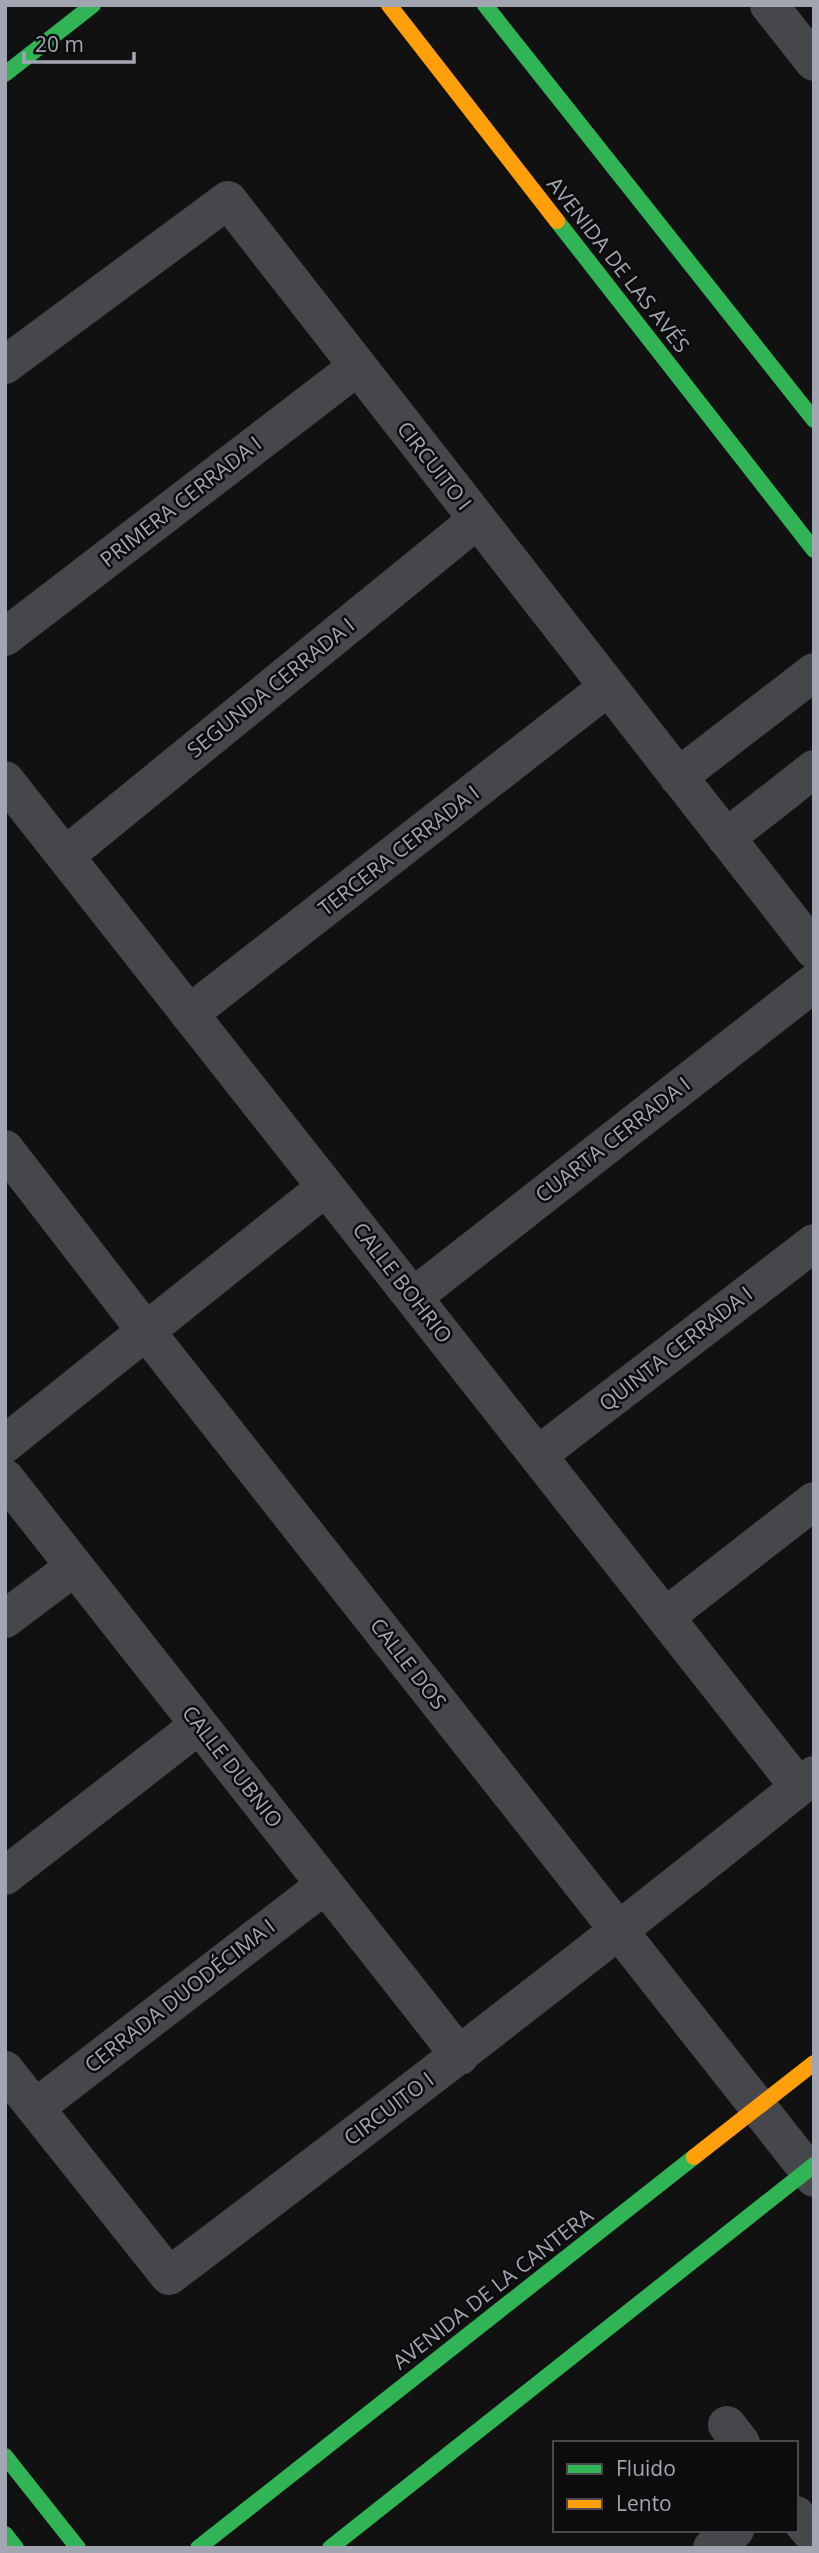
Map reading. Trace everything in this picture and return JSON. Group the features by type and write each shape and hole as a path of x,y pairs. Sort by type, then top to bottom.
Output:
{"street":[{"path":"5,74 93,5"},
{"name":"AVENIDA DE LAS AVÉS","path":"389,5 814,550"},
{"path":"485,5 814,420"},
{"path":"769,5 814,62"},
{"name":"CIRCUITO I","path":"5,365 228,200 814,950"},
{"name":"PRIMERA CERRADA I","path":"5,637 357,367"},
{"name":"SEGUNDA CERRADA I","path":"65,856 477,520"},
{"path":"678,777 814,671"},
{"name":"TERCERA CERRADA I","path":"189,1014 608,687"},
{"path":"726,838 814,769"},
{"name":"CALLE BOHRIO","path":"5,780 665,1618 806,1781"},
{"name":"CUARTA CERRADA I","path":"413,1297 814,983"},
{"name":"CALLE DOS","path":"5,1149 619,1932 812,2171"},
{"path":"5,1444 326,1187"},
{"name":"QUINTA CERRADA I","path":"538,1455 814,1244"},
{"name":"CALLE DUBNIO","path":"5,1478 460,2056"},
{"path":"665,1618 814,1502"},
{"path":"5,1619 74,1567"},
{"path":"5,1875 199,1725"},
{"name":"CIRCUITO I","path":"5,2070 169,2276 460,2056 806,1781"},
{"name":"CERRADA DUODÉCIMA I","path":"35,2108 325,1885"},
{"name":"AVENIDA DE LA CANTERA","path":"198,2548 814,2063"},
{"path":"330,2548 812,2171"},
{"path":"5,2456 78,2548"},
{"path":"798,2517 814,2536"},
{"path":"712,2548 732,2532"},
{"path":"5,2534 16,2548"}],"traffic: fast":[{"path":"5,74 93,5"},
{"path":"485,5 814,420"},
{"path":"557,221 814,550"},
{"path":"198,2548 694,2157"},
{"path":"330,2548 814,2165"},
{"path":"5,2456 78,2548"},
{"path":"5,2534 16,2548"}],"traffic: slow":[{"path":"389,5 557,221"},
{"path":"694,2157 814,2063"}]}
